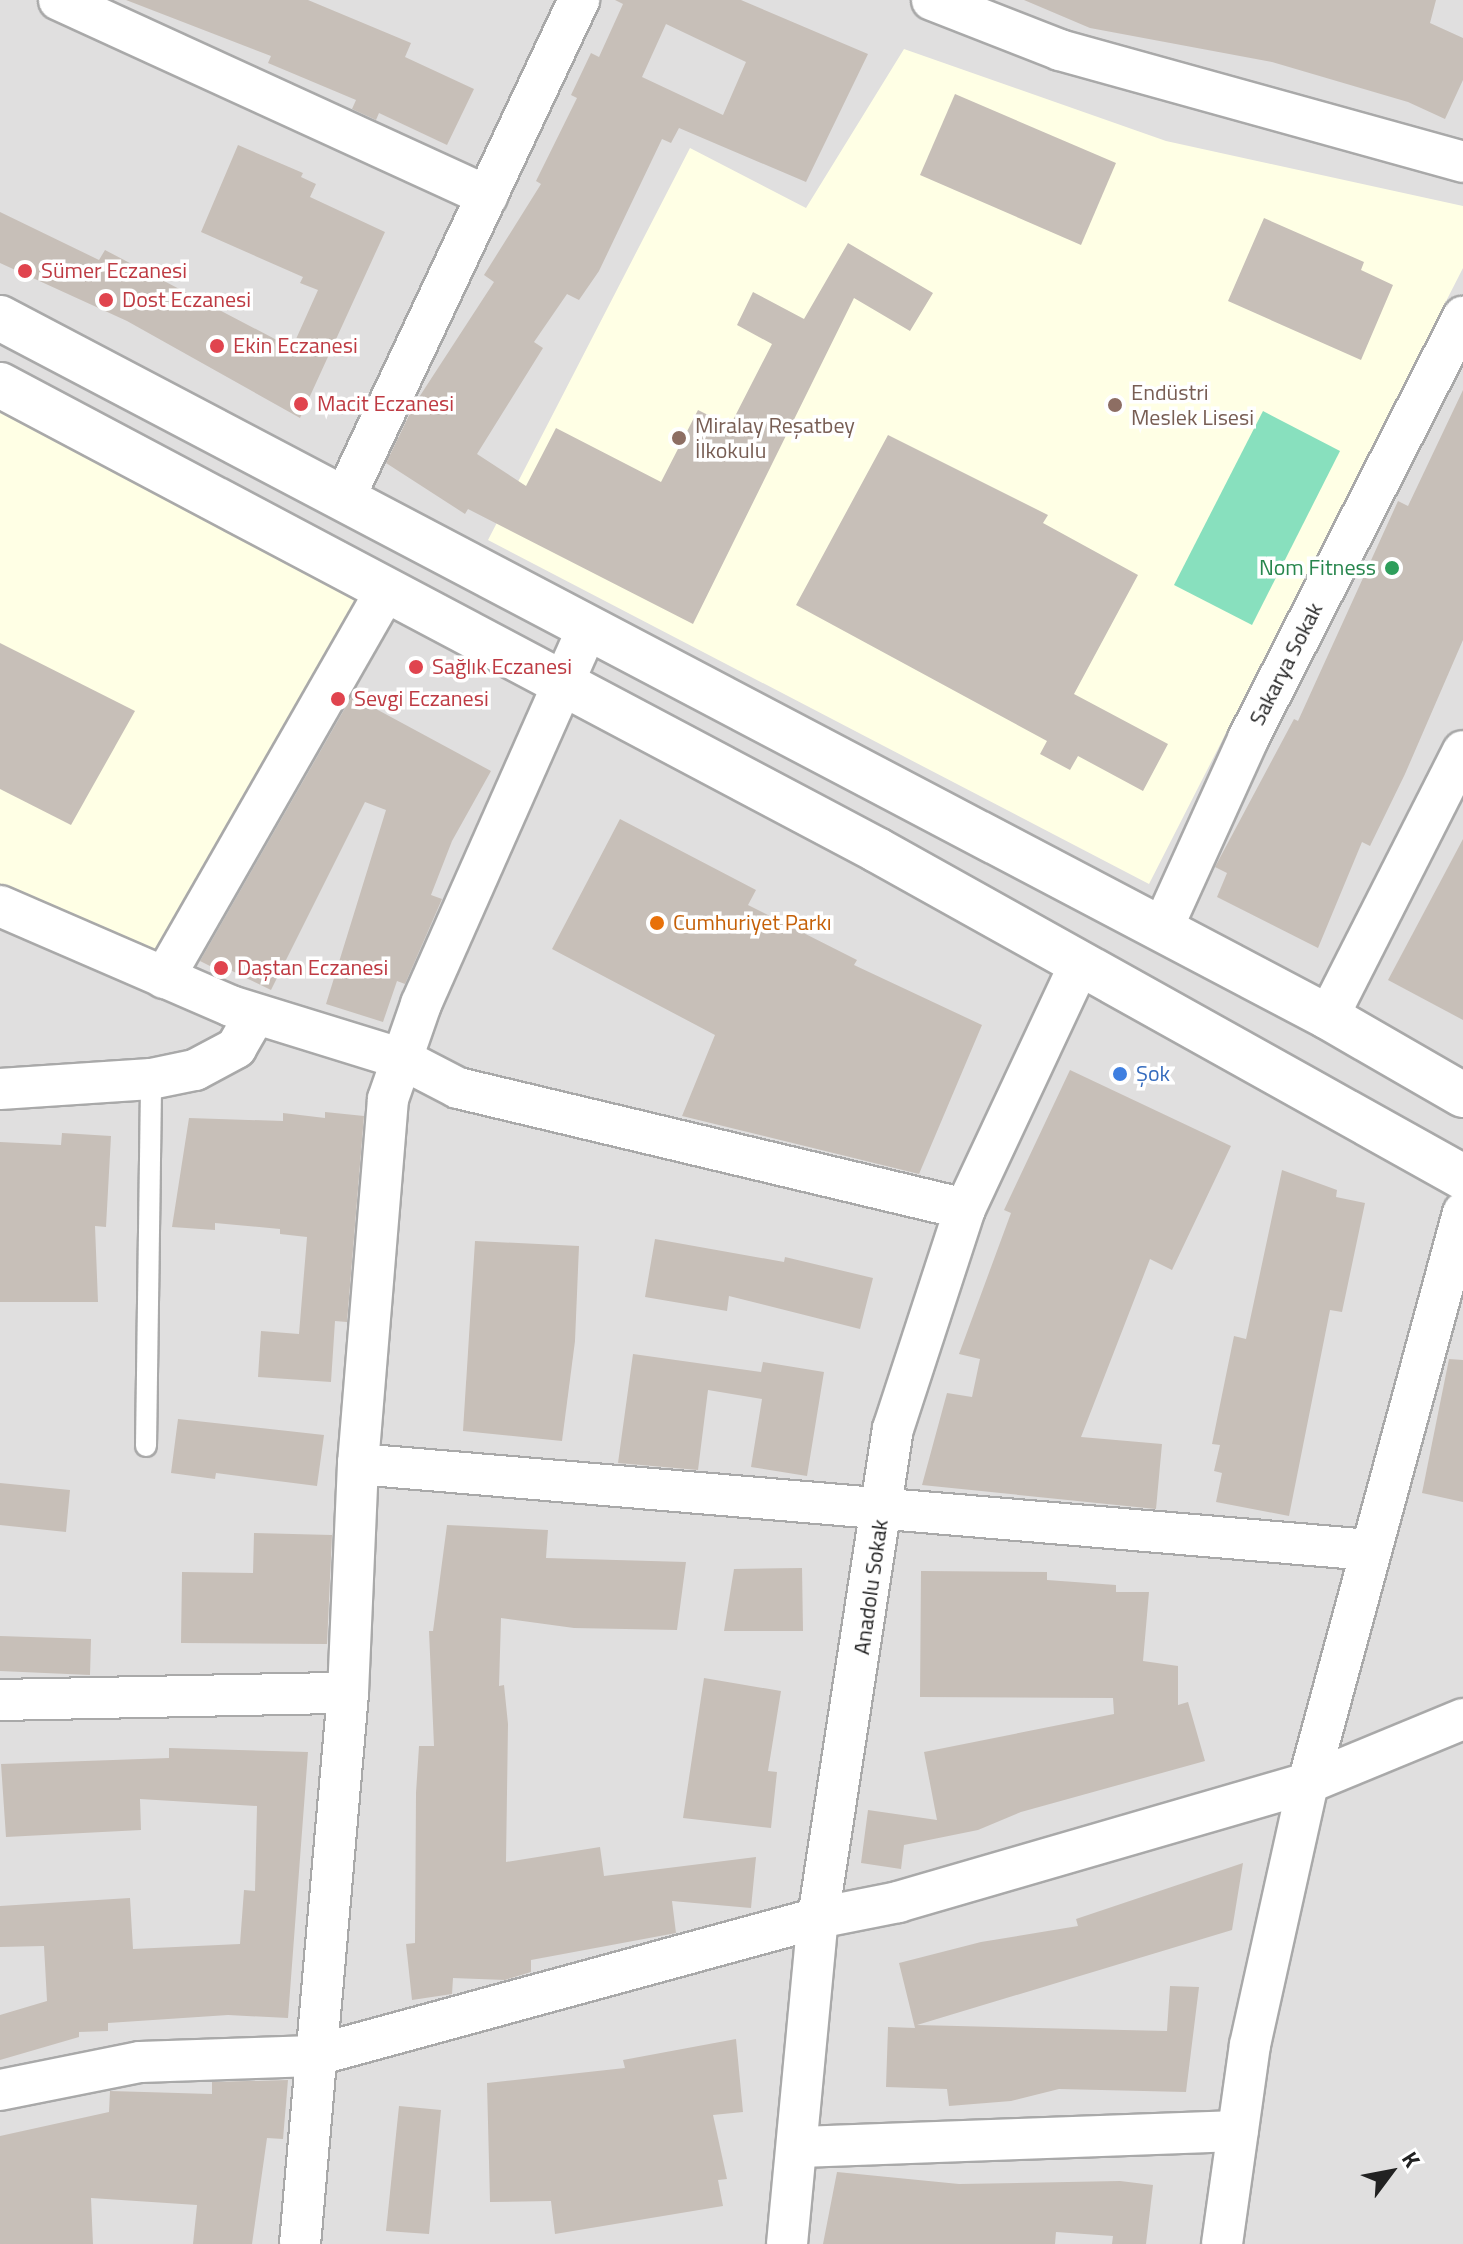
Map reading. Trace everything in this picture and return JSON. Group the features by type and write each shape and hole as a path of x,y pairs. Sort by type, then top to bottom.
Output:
{"street":[{"path":"59,0 487,196"},
{"path":"344,499 579,0"},
{"path":"932,0 975,8 1060,50 1463,162"},
{"name":"Sakarya Sokak","path":"1162,929 1248,739 1452,362 1463,317"},
{"path":"0,318 1328,1017 1463,1095"},
{"path":"0,385 561,682 1080,963 1463,1177"},
{"path":"164,978 386,590"},
{"path":"300,2244 313,2056 348,1693 358,1464 388,1099 421,1004 561,682 588,627"},
{"path":"1328,1017 1463,751"},
{"path":"0,906 164,978 256,1014 402,1059 458,1088 965,1209"},
{"name":"Anadolu Sokak","path":"787,2244 800,2147 818,1918 893,1429 965,1209 1080,963"},
{"path":"0,1089 151,1079 195,1070 236,1048 256,1014"},
{"path":"1222,2244 1250,2045 1308,1783 1463,1213"},
{"path":"358,1464 1370,1550"},
{"path":"0,1700 348,1693"},
{"path":"0,2090 140,2062 313,2056 818,1918 898,1902 1308,1783 1463,1719"},
{"path":"800,2147 1238,2131"}],"lane":[{"path":"146,1446 151,1079"}],"shaded area":[{"path":"0,0 1463,0 1463,2244 0,2244"},
{"name":"Endüstri Meslek Lisesi","path":"904,49 1166,141 1463,206 1463,268 1149,884 488,540 690,148 806,208"},
{"path":"0,385 386,590 164,978 0,896"}],"green space":[{"path":"1263,411 1340,451 1252,625 1174,585"}],"building":[{"path":"126,0 308,0 411,43 405,57 474,89 447,145 379,113 376,120 352,109 356,100 268,63 271,56"},
{"path":"615,0 741,0 868,54 806,182 679,128 671,143 662,139 599,271 579,300 567,294 534,342 543,348 477,454 526,486 556,428 661,482 698,410 730,426 772,344 737,325 753,292 804,319 848,243 933,293 910,331 854,298 693,624 468,509 465,514 386,463 414,405 494,282 484,275 541,184 536,181 577,98 571,95 591,53 599,57 623,4","holes":["666,24 746,62 723,115 642,77"]},
{"path":"1024,0 1436,0 1430,23 1463,38 1463,80 1445,119 1408,102 1272,62 1090,28"},
{"path":"955,94 1116,163 1081,245 920,175"},
{"path":"238,145 303,173 301,177 316,184 310,197 385,232 300,418 127,321 0,263 0,212 99,260 105,250 292,348 318,290 300,283 303,277 201,232"},
{"path":"1264,218 1364,262 1361,270 1393,285 1361,360 1228,301"},
{"path":"1463,390 1463,640 1370,846 1362,842 1318,948 1217,897 1227,873 1215,867 1294,719 1298,721 1398,501 1408,506"},
{"path":"888,435 1048,515 1043,523 1138,575 1074,694 1168,744 1143,791 1078,756 1070,770 1040,754 1047,741 796,605"},
{"path":"0,643 135,711 71,825 0,789"},
{"path":"352,696 491,771 452,841 431,895 442,899 405,984 397,981 383,1022 326,1004 386,810 365,802 271,990 226,968 224,973 200,961"},
{"path":"620,819 756,890 748,905 857,960 854,965 982,1025 919,1174 682,1116 715,1035 552,949"},
{"path":"1463,839 1463,1020 1388,980"},
{"path":"1070,1070 1231,1146 1172,1270 1150,1259 1081,1437 1162,1444 1156,1509 922,1485 947,1393 972,1397 980,1359 959,1354 1011,1213 1004,1210"},
{"path":"325,1112 364,1116 347,1322 335,1321 331,1382 258,1377 261,1331 299,1334 307,1237 280,1234 280,1229 215,1223 215,1230 172,1227 189,1118 283,1121 283,1113 325,1118"},
{"path":"62,1133 111,1136 106,1227 95,1226 98,1302 0,1302 0,1142 61,1145"},
{"path":"1282,1170 1337,1190 1336,1197 1365,1203 1342,1312 1330,1310 1289,1516 1216,1502 1222,1473 1214,1471 1220,1445 1212,1444 1234,1336 1246,1339"},
{"path":"655,1239 784,1262 785,1257 873,1278 860,1329 729,1296 727,1311 645,1297"},
{"path":"475,1241 579,1246 575,1341 562,1441 463,1431"},
{"path":"633,1354 761,1372 763,1362 824,1372 807,1476 751,1467 762,1399 708,1390 698,1470 618,1463"},
{"path":"1449,1359 1463,1360 1463,1502 1422,1493"},
{"path":"178,1419 324,1435 317,1486 216,1473 215,1479 171,1473"},
{"path":"0,1483 70,1490 66,1532 0,1525"},
{"path":"447,1525 548,1530 546,1558 686,1562 677,1630 574,1628 501,1618 499,1686 504,1685 508,1724 506,1862 600,1847 604,1876 756,1857 751,1908 672,1901 676,1933 531,1960 531,1972 505,1980 453,1978 452,1994 412,2000 406,1944 415,1943 419,1746 434,1746 429,1631 433,1631"},
{"path":"254,1533 332,1535 327,1644 181,1643 182,1572 253,1573"},
{"path":"802,1568 803,1631 724,1631 734,1569"},
{"path":"921,1571 1047,1572 1047,1580 1116,1585 1116,1592 1149,1592 1143,1661 1178,1666 1178,1705 1188,1702 1205,1761 1021,1812 978,1830 904,1845 901,1869 861,1863 868,1810 937,1820 924,1752 1114,1714 1113,1698 920,1697"},
{"path":"0,1636 91,1639 90,1675 0,1671"},
{"path":"704,1678 781,1691 768,1771 777,1772 771,1828 683,1818"},
{"path":"169,1748 308,1752 288,2018 228,2015 108,2023 108,2031 79,2032 79,2037 0,2060 0,2015 47,2001 44,1946 0,1947 0,1906 130,1898 133,1949 240,1944 244,1890 255,1891 257,1806 140,1799 141,1830 6,1837 1,1764 169,1758"},
{"path":"1243,1863 1232,1930 917,2025 1167,2031 1170,1986 1199,1987 1186,2092 1059,2089 1011,2101 949,2106 947,2089 886,2087 888,2027 915,2028 899,1963 981,1942 1078,1926 1076,1919"},
{"path":"736,2039 743,2112 713,2115 727,2179 718,2180 723,2206 555,2234 551,2201 490,2202 487,2083 625,2068 623,2060"},
{"path":"288,2080 283,2139 267,2138 252,2244 193,2244 197,2205 91,2198 93,2244 0,2244 0,2136 109,2112 110,2091 212,2094 212,2082"},
{"path":"399,2106 441,2110 429,2234 386,2231"},
{"path":"837,2172 959,2184 1120,2181 1153,2185 1146,2244 1112,2244 1113,2236 1056,2232 1055,2244 823,2244"}],"place":[{"name":"Sümer Eczanesi","path":"25,271"},
{"name":"Dost Eczanesi","path":"106,300"},
{"name":"Ekin Eczanesi","path":"217,346"},
{"name":"Macit Eczanesi","path":"301,404"},
{"name":"Endüstri Meslek Lisesi","path":"1115,405"},
{"name":"Miralay Reşatbey İlkokulu","path":"679,438"},
{"name":"Nom Fitness","path":"1392,568"},
{"name":"Sağlık Eczanesi","path":"416,667"},
{"name":"Sevgi Eczanesi","path":"338,699"},
{"name":"Cumhuriyet Parkı","path":"657,923"},
{"name":"Daştan Eczanesi","path":"221,968"},
{"name":"Şok","path":"1120,1074"}]}
